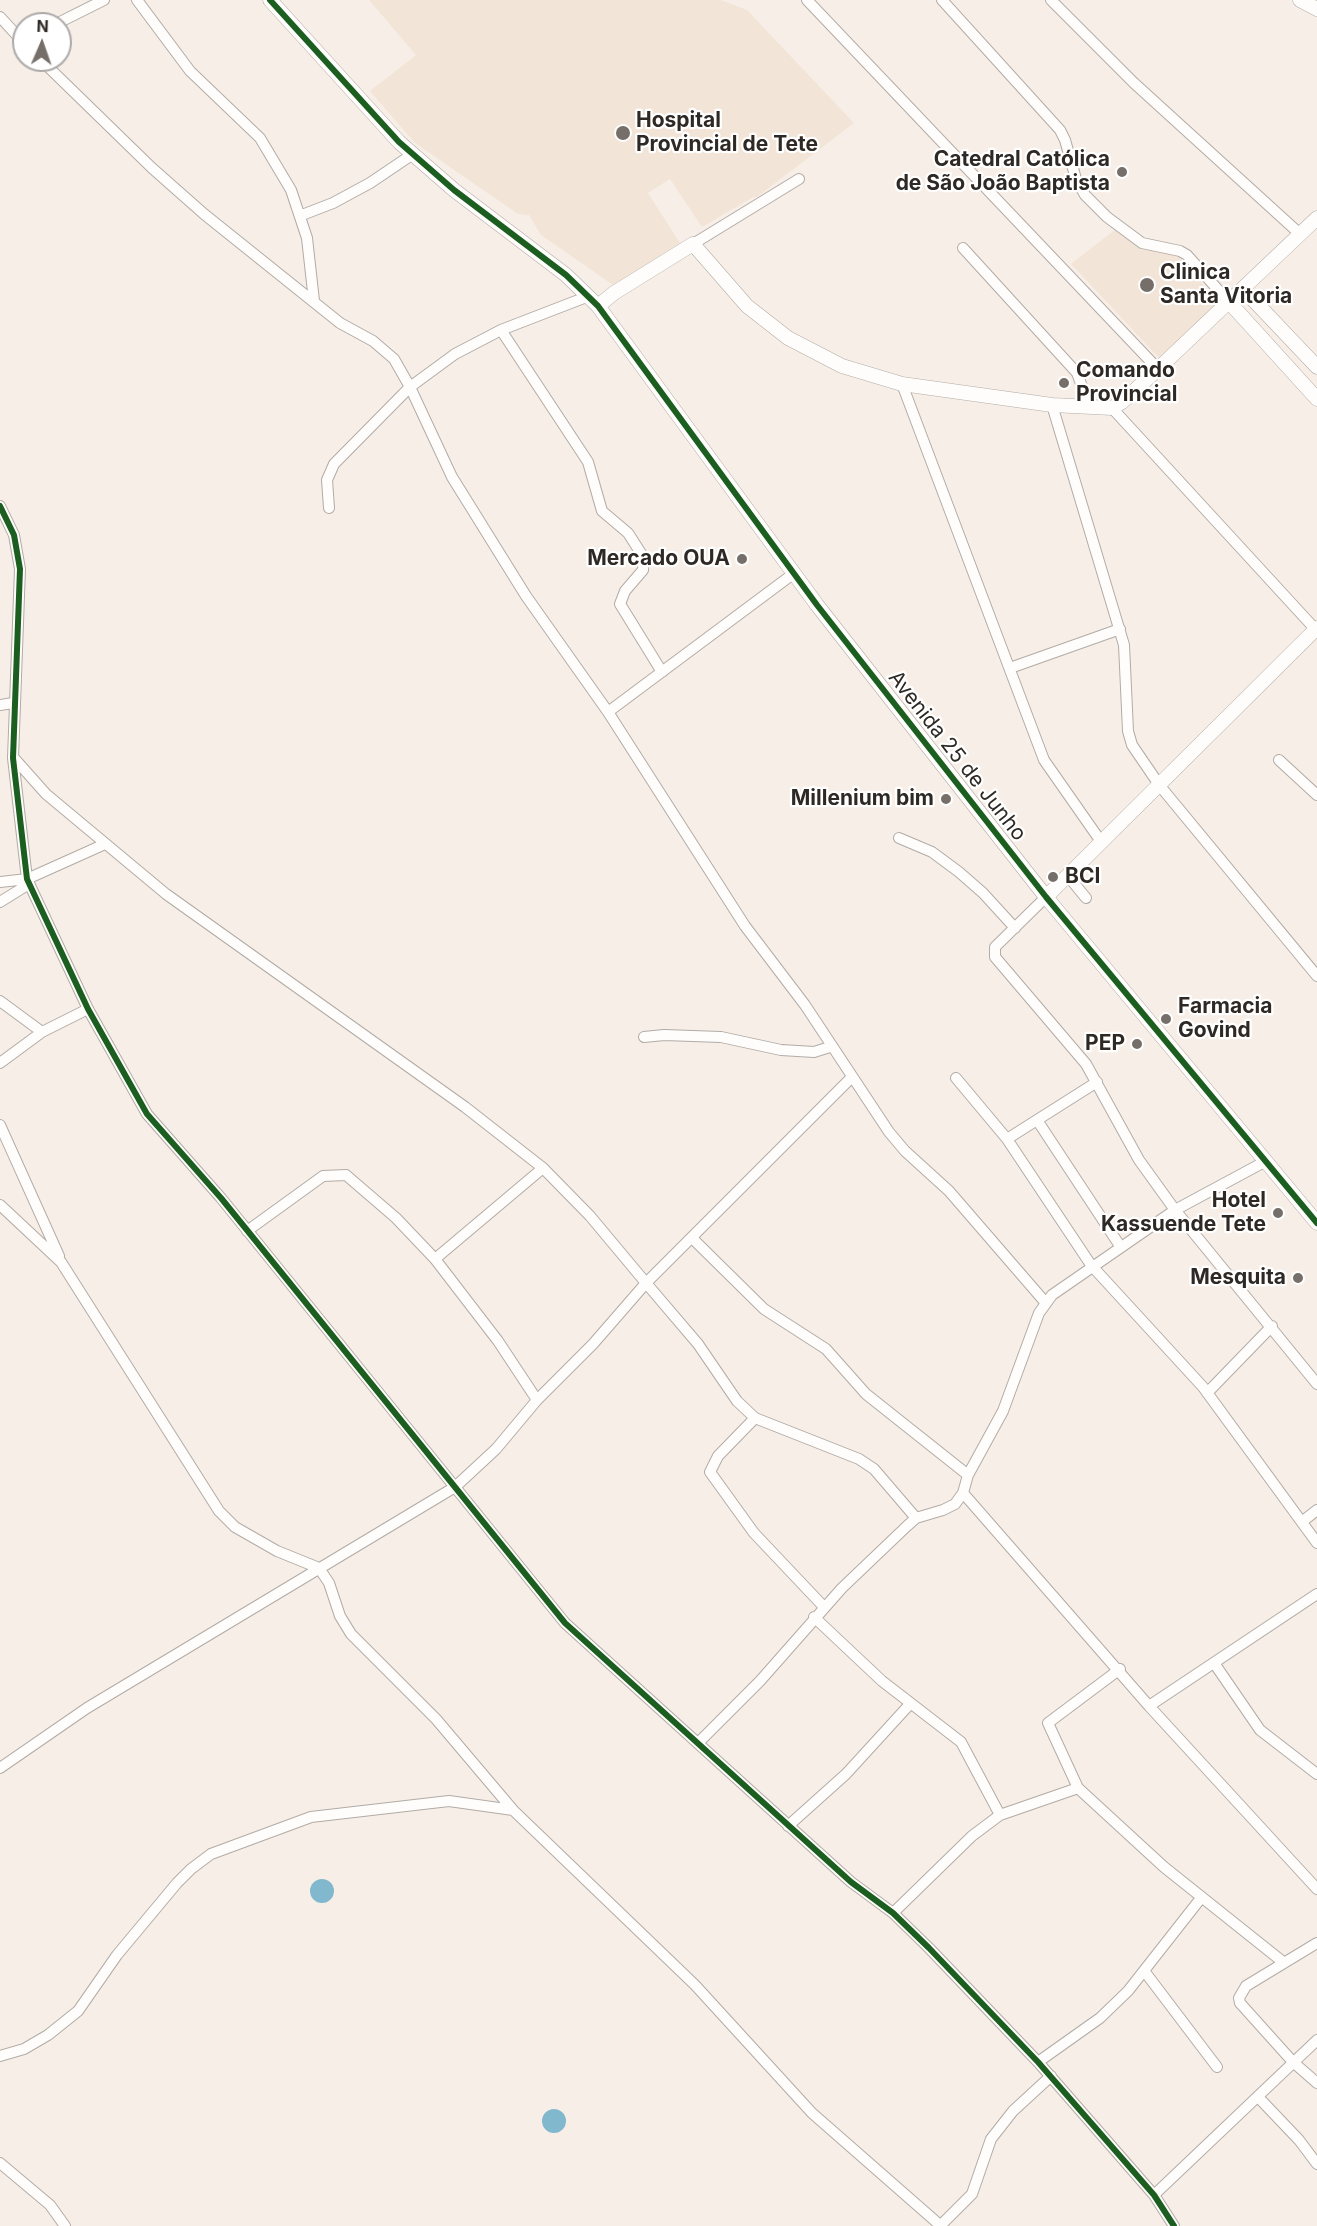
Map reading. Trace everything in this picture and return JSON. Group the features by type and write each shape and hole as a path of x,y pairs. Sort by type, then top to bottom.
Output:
{"street":[{"path":"72,16 104,0"},
{"path":"137,0 190,71 260,138 291,190 302,215 309,250 314,301"},
{"name":"Avenida 25 de Junho","path":"270,0 399,142 454,190 544,256 593,301 793,574 1046,897 1317,1223"},
{"path":"807,0 1158,369"},
{"path":"942,0 1063,134 1076,179 1084,195 1107,217 1142,243 1180,251 1187,255 1317,399"},
{"path":"1051,0 1134,82 1300,234"},
{"path":"1300,0 1317,9"},
{"path":"0,17 12,30"},
{"path":"53,72 152,168 204,214 340,323 384,349 394,359 410,387 452,477 526,596 608,712 746,926 805,1005 851,1078 905,1151 949,1191 1045,1302"},
{"path":"302,215 333,203 370,183 413,154"},
{"path":"329,508 327,480 334,464 410,387 456,354 501,330 593,301 614,292 799,179"},
{"path":"693,244 747,306 788,338 842,366 902,384 1052,405 1112,408 1158,369 1317,218"},
{"path":"963,248 1077,373 1090,408"},
{"path":"1243,289 1317,367"},
{"path":"501,330 588,462 602,511 628,533 644,558 643,570 625,591 620,604 662,672"},
{"path":"902,384 1044,760 1102,843"},
{"path":"1052,405 1120,629 1127,669 1128,731 1132,745 1160,786 1317,976"},
{"path":"1112,408 1316,629 995,947 995,957 1074,1048 1097,1082 1129,1146 1175,1210 1272,1326 1317,1384"},
{"path":"0,506 14,535 20,569 14,758 28,881 88,1009 147,1113 247,1231 565,1623 851,1882 893,1913 1051,2076 1154,2195 1174,2226"},
{"path":"608,712 793,574"},
{"path":"1010,668 1120,629"},
{"path":"0,705 14,703"},
{"path":"14,758 46,794 105,844 217,932 465,1107 543,1168 590,1216 646,1282 698,1344 737,1401 755,1418 859,1458 874,1469 916,1518"},
{"path":"1279,760 1316,792"},
{"path":"899,838 932,852 959,872 1015,927"},
{"path":"0,902 28,881 105,844"},
{"path":"1068,876 1086,898"},
{"path":"0,882 28,881"},
{"path":"0,1001 42,1032"},
{"path":"0,1064 42,1032 88,1009"},
{"path":"644,1037 664,1035 721,1037 781,1050 814,1052 830,1047"},
{"path":"0,1768 87,1708 455,1487 496,1449 537,1400 594,1344 646,1282 851,1078"},
{"path":"956,1078 1007,1138 1091,1265 1207,1393 1317,1543"},
{"path":"1007,1138 1097,1082"},
{"path":"1037,1120 1120,1246"},
{"path":"0,1125 61,1262 219,1511 235,1527 277,1551 319,1568 329,1583 340,1616 351,1634 436,1719 513,1810 695,1985 812,2113 940,2226 972,2194 991,2139 1013,2111 1051,2076"},
{"path":"698,1743 760,1682 814,1617 916,1518 955,1504 963,1493 968,1475 1003,1411 1045,1302 1091,1265 1175,1210 1266,1161"},
{"path":"435,1259 543,1168"},
{"path":"247,1231 323,1176 346,1175 396,1218 435,1259 498,1341 537,1400"},
{"path":"0,1205 61,1262"},
{"path":"692,1238 764,1309 826,1349 866,1394 968,1475"},
{"path":"1207,1393 1272,1326"},
{"path":"755,1418 718,1456 710,1472 754,1533 824,1607"},
{"path":"963,1493 1120,1669 1149,1706 1317,1888"},
{"path":"1303,1521 1317,1510"},
{"path":"1149,1706 1317,1594"},
{"path":"814,1617 909,1704 961,1742 1000,1815"},
{"path":"1214,1663 1260,1730 1317,1774"},
{"path":"1120,1669 1048,1723 1078,1788 1108,1818 1201,1898 1240,1926 1283,1962"},
{"path":"788,1826 846,1774 909,1704"},
{"path":"893,1913 972,1836 1000,1815 1078,1788"},
{"path":"0,2056 24,2049 48,2035 78,2011 117,1955 177,1883 191,1869 212,1854 311,1817 449,1801 513,1810"},
{"path":"1038,2062 1100,2018 1145,1972 1167,1939 1201,1898"},
{"path":"1317,1943 1246,1986 1239,1998 1240,2002 1293,2062 1317,2083"},
{"path":"1145,1972 1217,2067"},
{"path":"1154,2195 1317,2040"},
{"path":"1258,2098 1299,2140 1317,2164"},
{"path":"0,2163 50,2205 65,2226"}],"shaded area":[{"name":"Hospital Provincial de Tete","path":"369,0 721,0 747,10 854,123 757,197 753,197 702,227 670,179 648,193 680,243 613,285 541,235 529,215 518,214 415,143 370,91 416,55"},
{"name":"Clinica Santa Vitoria","path":"1116,229 1141,249 1165,252 1180,258 1221,305 1160,359 1071,264"}],"water":[{"path":"322,1879 327,1880 333,1886 333,1896 327,1902 322,1903 317,1902 311,1896 310,1891 311,1886 317,1880"},
{"path":"554,2109 559,2110 565,2116 565,2126 559,2132 554,2133 549,2132 543,2126 542,2121 543,2116 549,2110"}],"cycle path":[{"path":"270,0 399,142 454,190 566,275 598,306 817,605 1046,897 1317,1223"},
{"path":"0,506 14,535 20,569 13,758 27,879 88,1009 147,1114 221,1198 565,1623 851,1882 893,1913 929,1948 1038,2062 1154,2195 1174,2226"}],"place":[{"name":"Hospital Provincial de Tete","path":"623,133"},
{"name":"Catedral Católica de São João Baptista","path":"1122,172"},
{"name":"Clinica Santa Vitoria","path":"1147,285"},
{"name":"Comando Provincial","path":"1064,383"},
{"name":"Mercado OUA","path":"742,559"},
{"name":"Millenium bim","path":"946,799"},
{"name":"BCI","path":"1053,877"},
{"name":"Farmacia Govind","path":"1166,1019"},
{"name":"PEP","path":"1137,1044"},
{"name":"Hotel Kassuende Tete","path":"1278,1213"},
{"name":"Mesquita","path":"1298,1278"}]}
